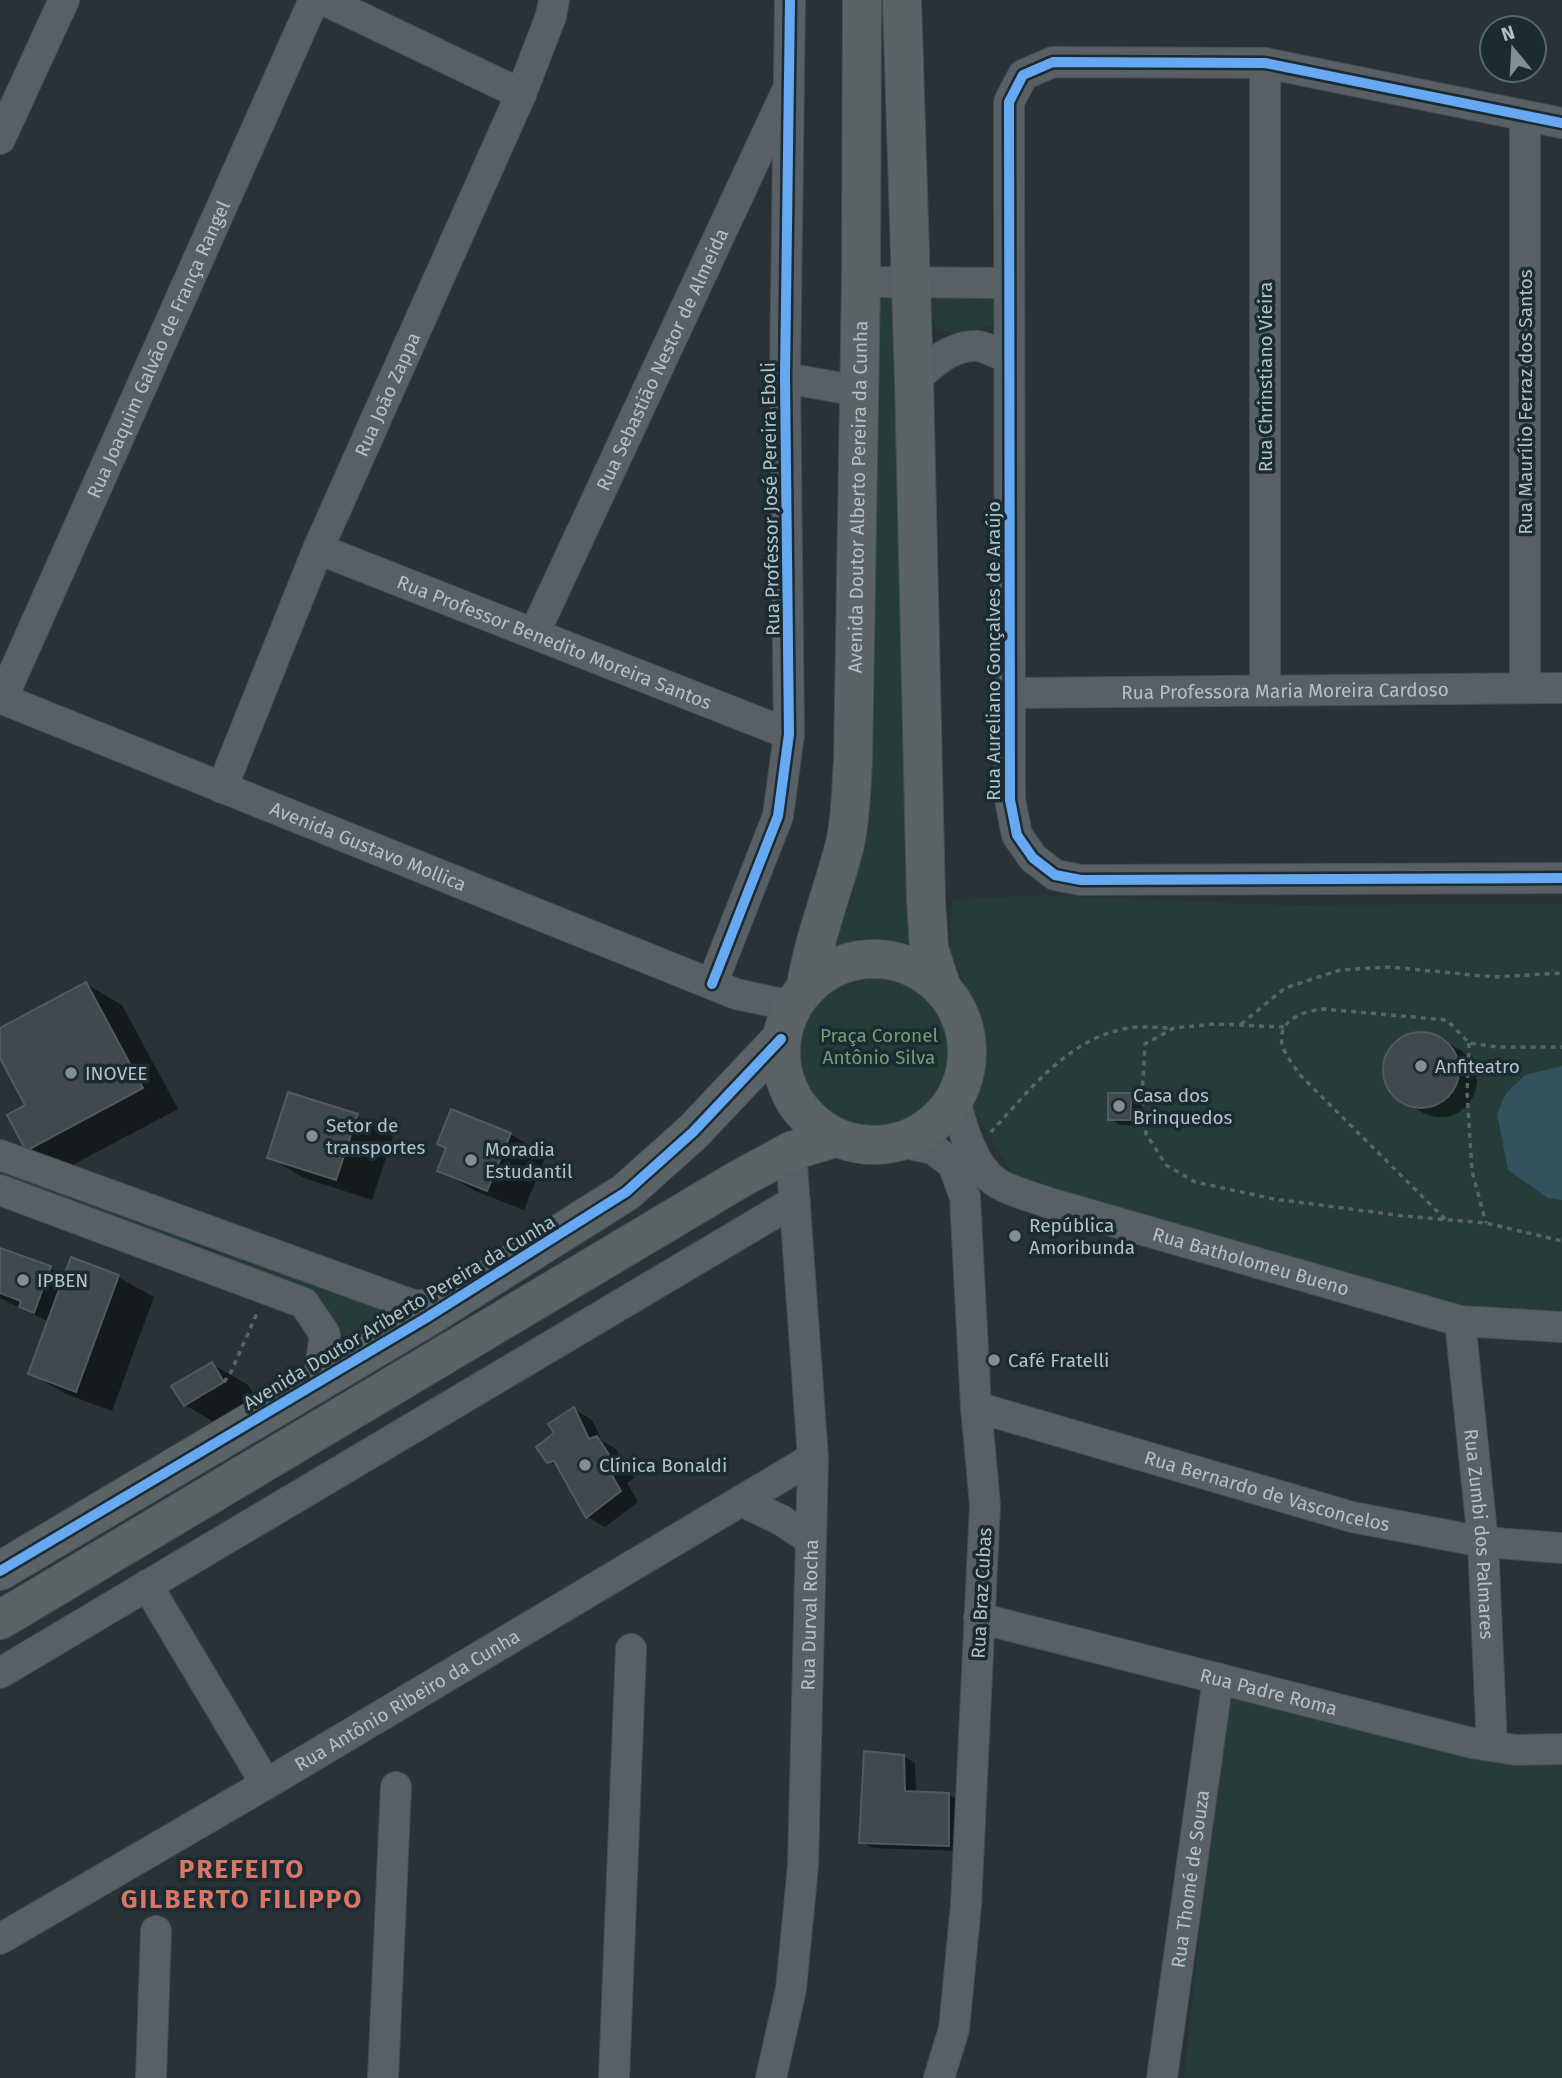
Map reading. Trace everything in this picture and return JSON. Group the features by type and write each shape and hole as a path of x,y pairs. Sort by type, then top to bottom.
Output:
{"main road":[{"name":"Avenida Doutor Alberto Pereira da Cunha","path":"790,1016 829,904 846,839 853,762 861,282 862,0"},
{"path":"902,0 926,900 929,949 941,985 958,1009 968,1037 967,1069 955,1101 930,1128 901,1142 868,1146 835,1138 810,1122 795,1105 783,1079 790,1016 846,962 879,958 913,966 941,985"},
{"name":"Avenida Doutor Ariberto Pereira da Cunha","path":"0,1571 457,1299 626,1192 693,1132 790,1016"},
{"path":"0,1620 736,1181 791,1152 835,1138"}],"street":[{"path":"0,139 64,0"},
{"name":"Rua Joaquim Galvão de França Rangel","path":"1,699 314,0"},
{"path":"324,0 521,94"},
{"name":"Rua João Zappa","path":"222,788 318,549 521,94 551,16 554,0"},
{"name":"Rua Professor José Pereira Eboli","path":"724,989 778,816 789,734 785,378 790,0"},
{"name":"Rua Aureliano Gonçalves de Araújo","path":"1265,63 1053,62 1023,75 1009,102 1010,800 1017,835 1033,858 1055,875 1081,880 1562,878"},
{"path":"1265,63 1562,123"},
{"name":"Rua Chrinstiano Vieira","path":"1265,63 1265,691"},
{"name":"Rua Sebastião Nestor de Almeida","path":"534,634 789,86"},
{"name":"Rua Maurílio Ferraz dos Santos","path":"1525,116 1525,688"},
{"path":"861,282 1009,283"},
{"path":"914,381 935,361 956,350 978,346 1009,358"},
{"path":"785,378 859,391"},
{"name":"Rua Professor Benedito Moreira Santos","path":"318,549 789,734"},
{"name":"Rua Professora Maria Moreira Cardoso","path":"1009,693 1562,688"},
{"name":"Avenida Gustavo Mollica","path":"1,699 790,1016"},
{"name":"Rua Batholomeu Bueno","path":"955,1101 964,1134 973,1152 996,1182 1049,1203 1460,1321 1562,1327"},
{"name":"Rua Braz Cubas","path":"901,1142 933,1149 953,1164 965,1197 976,1407 985,1505 967,1905 954,2029 939,2078"},
{"name":"Rua Durval Rocha","path":"771,2078 791,1989 803,1866 813,1458 791,1152"},
{"path":"0,1155 416,1306 457,1299"},
{"path":"967,1231 988,1196 995,1191 1014,1189"},
{"path":"0,1190 304,1303 325,1334 318,1383"},
{"path":"0,1673 795,1201"},
{"path":"191,1261 207,1230"},
{"name":"Rua Zumbi dos Palmares","path":"1460,1321 1483,1542 1492,1746"},
{"name":"Rua Bernardo de Vasconcelos","path":"976,1407 1352,1517 1483,1542 1562,1548"},
{"name":"Rua Antônio Ribeiro da Cunha","path":"0,1939 813,1458"},
{"path":"741,1501 780,1520 811,1540"},
{"path":"148,1585 266,1784"},
{"name":"Rua Padre Roma","path":"979,1618 1433,1734 1516,1750 1562,1749"},
{"path":"614,2078 631,1649"},
{"name":"Rua Thomé de Souza","path":"1162,2078 1218,1678"},
{"path":"383,2078 396,1787"},
{"path":"151,2078 156,1931"}],"path":[{"path":"1240,1025 1285,988 1340,970 1389,967 1494,976 1562,973"},
{"path":"1445,1219 1299,1074 1282,1044 1284,1027 1295,1016 1309,1010 1323,1009 1447,1020 1469,1043 1498,1047 1562,1047"},
{"path":"973,1152 1050,1068 1088,1042 1123,1028 1174,1028 1215,1024 1284,1027"},
{"path":"1174,1028 1145,1044 1142,1059 1142,1095 1146,1134 1166,1165 1195,1182 1274,1199 1486,1223 1562,1241"},
{"path":"1469,1043 1467,1092 1472,1171 1486,1223"},
{"path":"224,1382 231,1373 268,1289"}],"green space":[{"path":"988,294 996,304 995,324 966,332 950,332 936,328 932,303 940,296"},
{"path":"883,298 898,302 916,946 897,940 858,939 831,951 853,891 867,815 874,702 877,302"},
{"path":"1037,895 1285,905 1562,904 1562,1317 1467,1313 1035,1190 1008,1168 972,1107 983,1024 950,951 952,900"},
{"name":"Praça Coronel Antônio Silva","path":"879,965 910,971 924,978 936,989 947,1001 954,1015 960,1046 954,1077 947,1091 936,1103 924,1114 910,1121 879,1127 848,1121 834,1114 822,1103 811,1091 804,1077 798,1046 804,1015 811,1001 822,989 834,978 848,971"},
{"path":"0,1167 197,1238 191,1246 0,1177"},
{"path":"222,1240 403,1315 347,1348 340,1325 320,1301 216,1252"},
{"path":"1233,1696 1562,1764 1562,2078 1184,2078 1224,1706"}],"water":[{"path":"1562,1066 1562,1200 1548,1198 1508,1170 1497,1114 1506,1093 1525,1075"}],"building":[{"name":"INOVEE","path":"86,982 143,1088 26,1151 7,1115 25,1105 0,1058 0,1028"},
{"name":"Anfiteatro","path":"1421,1032 1435,1035 1448,1043 1456,1056 1459,1070 1456,1084 1448,1097 1435,1105 1421,1108 1407,1105 1394,1097 1386,1084 1383,1070 1386,1056 1394,1043 1407,1035"},
{"name":"Setor de transportes","path":"288,1092 358,1114 336,1180 267,1158"},
{"name":"Casa dos Brinquedos","path":"1108,1093 1131,1093 1131,1120 1108,1120"},
{"name":"Moradia Estudantil","path":"451,1109 511,1133 487,1191 437,1171 446,1148 437,1144"},
{"name":"IPBEN","path":"0,1248 51,1266 34,1313 19,1307 21,1301 0,1293"},
{"path":"71,1257 119,1275 76,1392 28,1374"},
{"path":"212,1362 224,1382 184,1406 171,1386"},
{"name":"Clínica Bonaldi","path":"574,1407 589,1439 597,1436 617,1467 610,1472 621,1491 586,1518 554,1461 547,1463 536,1447 554,1433 548,1424"},
{"path":"864,1751 904,1755 905,1791 949,1793 949,1846 859,1843"}],"cycle path":[{"path":"712,984 778,816 789,734 785,378 790,0"},
{"path":"1562,123 1265,63 1053,62 1023,75 1009,102 1010,800 1017,835 1033,858 1055,875 1081,880 1562,878"},
{"path":"0,1571 426,1318 626,1192 693,1132 781,1039"}],"place":[{"name":"Anfiteatro","path":"1421,1066"},
{"name":"INOVEE","path":"71,1073"},
{"name":"Casa dos Brinquedos","path":"1119,1106"},
{"name":"Setor de transportes","path":"312,1136"},
{"name":"Moradia Estudantil","path":"471,1160"},
{"name":"República Amoribunda","path":"1015,1236"},
{"name":"IPBEN","path":"23,1280"},
{"name":"Café Fratelli","path":"994,1360"},
{"name":"Clínica Bonaldi","path":"585,1465"}],"district":[{"name":"PREFEITO GILBERTO FILIPPO","path":"242,1884"}]}
